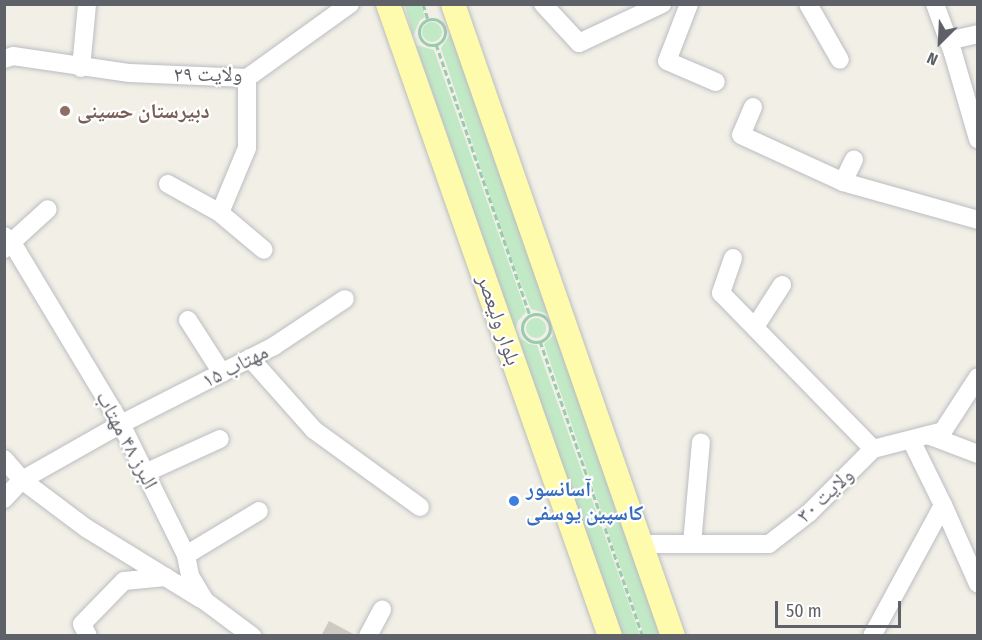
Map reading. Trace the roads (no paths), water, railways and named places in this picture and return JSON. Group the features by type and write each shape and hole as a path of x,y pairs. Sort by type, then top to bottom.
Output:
{"main road":[{"name":"بلوار ولیعصر","path":"388,4 610,636"},
{"path":"399,4 411,70"},
{"path":"456,8 673,636"}],"street":[{"path":"81,68 87,4"},
{"name":"ولایت ٢٩","path":"7,55 81,68 130,73 247,78 350,4"},
{"path":"543,4 579,42 662,4"},
{"path":"689,4 667,61 716,82"},
{"path":"808,4 840,60"},
{"path":"935,4 978,139"},
{"path":"948,41 978,34"},
{"path":"220,213 247,148 247,78"},
{"path":"753,107 741,135 843,182 978,220"},
{"path":"843,182 854,159"},
{"path":"168,184 220,213 264,250"},
{"path":"7,242 48,209"},
{"name":"البرز ۴۸ مهتاب","path":"7,242 121,424 186,555 190,576 205,601 252,636"},
{"path":"733,258 721,293 873,449 943,431 978,377"},
{"path":"755,327 782,285"},
{"name":"مهتاب ۱۵","path":"4,499 22,480 121,424 274,346 345,299"},
{"path":"188,320 222,373"},
{"path":"250,358 314,430 420,507"},
{"path":"919,437 978,454"},
{"path":"919,437 943,505 976,582"},
{"path":"145,473 220,438"},
{"path":"692,544 701,442"},
{"name":"ولایت ۳۰","path":"641,544 769,544 809,513 873,449"},
{"path":"4,459 22,480 86,528 205,601"},
{"path":"873,635 943,505"},
{"path":"186,555 259,511"},
{"path":"88,636 82,624 124,581 166,577"},
{"path":"368,636 382,610"}],"place":[{"name":"دبیرستان حسینی","path":"65,111"},
{"name":"آسانسور کاسپین یوسفی","path":"514,501"}]}
